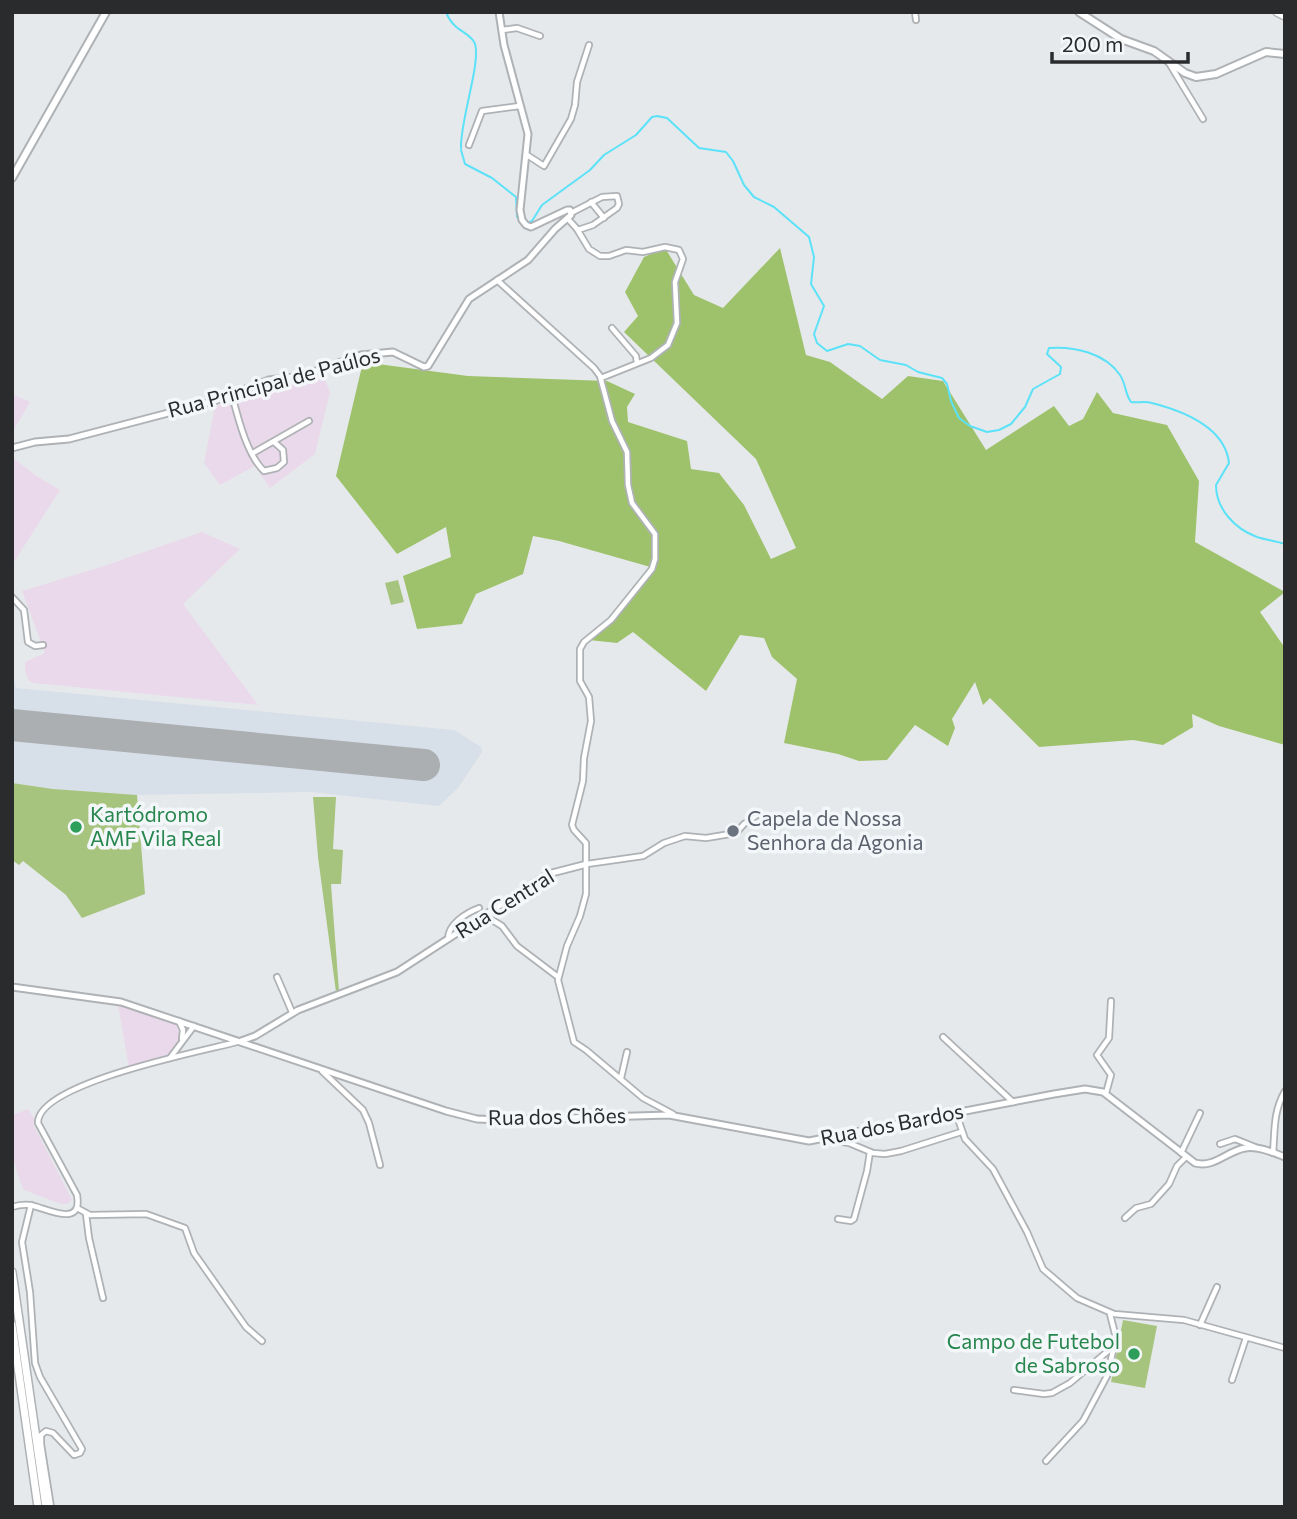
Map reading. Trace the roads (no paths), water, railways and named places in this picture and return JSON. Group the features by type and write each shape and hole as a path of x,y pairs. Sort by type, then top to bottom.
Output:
{"highway":[{"path":"1277,12 1285,16"},
{"path":"12,1272 38,1507"},
{"path":"12,1325 46,1507"}],"main road":[{"path":"12,178 106,12"},
{"path":"499,12 528,134 521,217 524,224 531,227 568,210 570,216"},
{"path":"1079,12 1121,39 1154,51 1185,73 1196,77 1216,75 1266,52 1285,54"},
{"name":"Rua Principal de Paúlos","path":"12,448 35,442 69,439 232,395 269,380 300,376 356,356 395,353 426,367 443,344 467,300 528,260 570,216"},
{"name":"Rua Central","path":"241,1041 292,1012 397,972 548,874 587,864"},
{"name":"Rua dos Chões","path":"12,987 118,1001 446,1111 481,1119 674,1115 771,1133"},
{"path":"256,1046 256,1039 261,1032"},
{"name":"Rua dos Bardos","path":"771,1133 806,1140 822,1139 1082,1090 1106,1093"},
{"path":"1106,1093 1195,1163 1206,1164 1241,1149 1259,1149 1285,1157"}],"street":[{"path":"915,12 916,20"},
{"path":"502,30 517,28 540,36"},
{"path":"527,155 544,166 568,127 575,105 576,82 589,45"},
{"path":"1167,59 1203,119"},
{"path":"469,145 482,111 520,106"},
{"path":"577,229 587,228 604,218 618,206 617,196 602,197 570,216 577,229 589,249 602,256 626,250 643,252 666,247 677,249 682,254 683,265 675,282 677,320 667,347 658,354 601,378"},
{"path":"591,202 604,218"},
{"path":"497,280 592,366 601,378 612,421 628,455 631,500 655,534 655,559 652,569 611,620 584,642 580,649 580,681 589,697 592,718 584,758 583,781 572,825 585,841 587,888 581,914 568,943 558,977 573,1041 643,1098 674,1115"},
{"path":"612,328 635,354 637,363"},
{"path":"232,395 240,423 264,471 284,463 282,449 274,442"},
{"path":"253,453 309,421"},
{"path":"12,597 24,610 28,642 35,646 43,645"},
{"name":"Rua Central","path":"587,864 643,856 664,843 685,836 706,838 737,833 757,815"},
{"path":"448,939 449,930 461,918 479,908"},
{"path":"484,915 502,926 517,947 558,977"},
{"path":"277,977 292,1012"},
{"path":"1106,1093 1111,1075 1097,1055 1109,1038 1111,1001"},
{"path":"179,1020 183,1030 182,1041"},
{"path":"168,1060 194,1026"},
{"path":"943,1037 1013,1102"},
{"path":"12,1207 31,1205 65,1215 72,1214 77,1208 78,1195 39,1125 39,1115 51,1102 87,1083 241,1041"},
{"path":"621,1079 627,1052"},
{"path":"318,1068 362,1108 369,1123 380,1165"},
{"path":"1273,1153 1273,1126 1278,1103 1285,1091"},
{"path":"956,1113 961,1132 993,1169 1045,1272 1084,1303 1110,1313 1181,1319 1285,1348"},
{"path":"1125,1218 1136,1208 1152,1205 1169,1184 1200,1113"},
{"path":"822,1139 848,1142 870,1152 898,1152 961,1132"},
{"path":"1220,1144 1235,1139 1259,1149"},
{"path":"838,1219 854,1219 870,1152"},
{"path":"31,1205 22,1240 30,1292 35,1363 82,1449 77,1455 71,1453 49,1431 42,1434 41,1445 51,1507"},
{"path":"77,1208 86,1214 146,1214 185,1228 194,1253 244,1325 262,1341"},
{"path":"86,1214 103,1298"},
{"path":"1200,1325 1217,1287"},
{"path":"1046,1461 1085,1418 1107,1376 1116,1335 1110,1313"},
{"path":"1232,1380 1246,1338"},
{"path":"1014,1390 1052,1393 1070,1383 1114,1346"}],"waterway":[{"path":"446,12 453,24 473,40 476,53 461,148"},
{"path":"527,223 532,221 542,205 590,170 604,155 636,135 652,117 667,118 699,148 726,152 744,185 754,197 774,207 809,237 814,257 811,284 824,306 814,334 817,343 827,351 848,344 860,346 880,360 906,365 918,372 942,378 947,384 959,418 970,426 987,432 1011,424 1025,407 1033,389 1060,374 1061,367 1047,354 1049,348 1069,348 1098,356 1114,367 1120,375 1131,402 1149,402 1177,411 1201,422 1211,430 1226,450 1229,463 1216,485 1223,510 1241,529 1260,538 1285,544"},
{"path":"461,150 465,164 492,178 516,197 517,217 521,223"}],"place":[{"name":"Kartódromo AMF Vila Real","path":"76,827"},
{"name":"Capela de Nossa Senhora da Agonia","path":"733,831"},
{"name":"Campo de Futebol de Sabroso","path":"1134,1354"}]}
